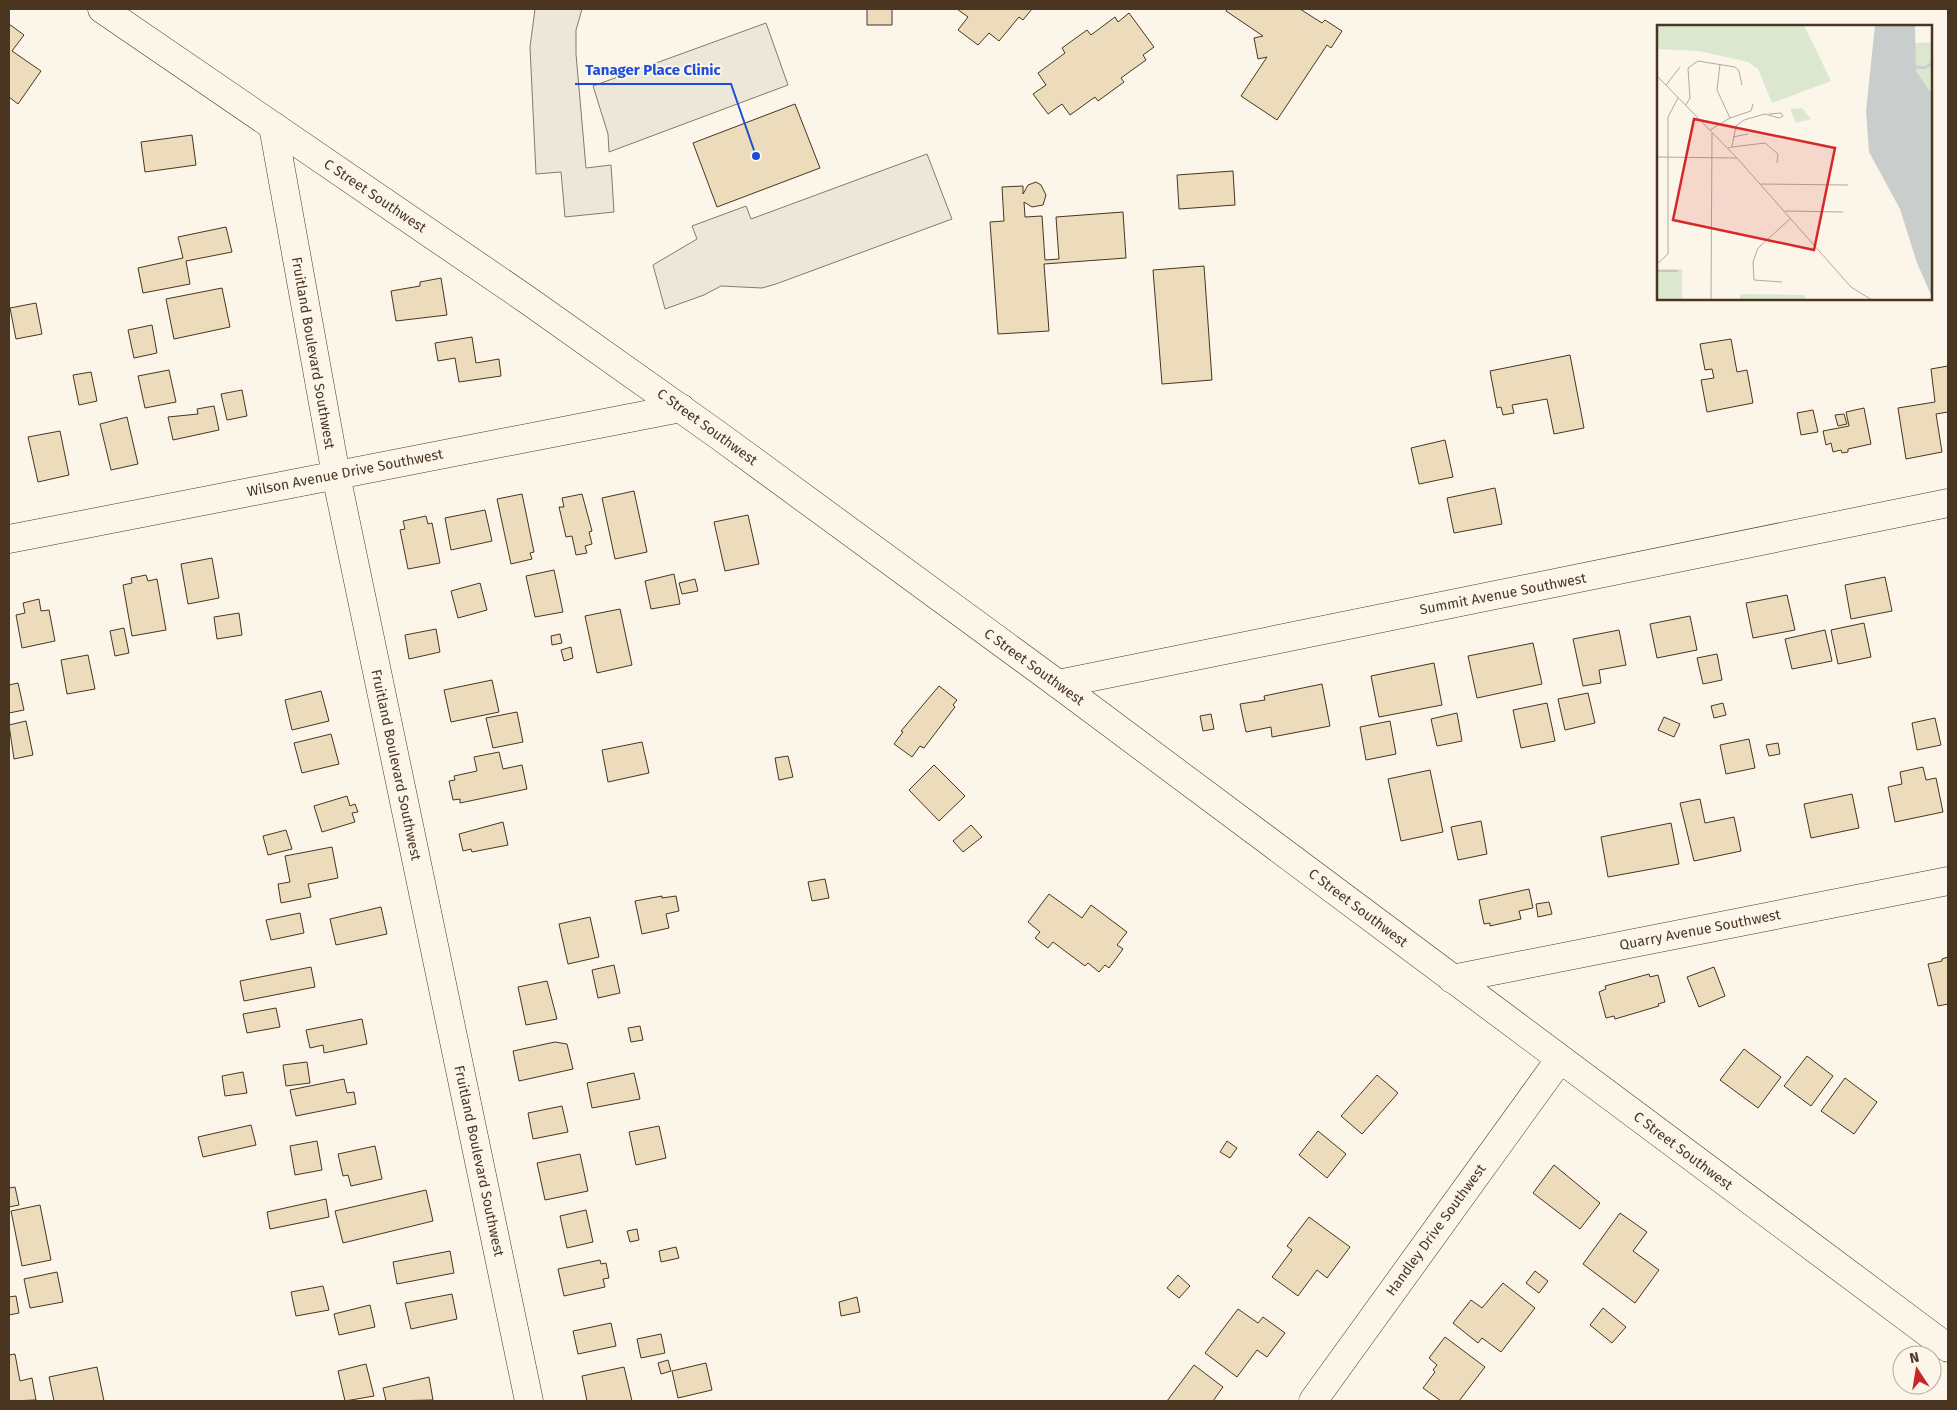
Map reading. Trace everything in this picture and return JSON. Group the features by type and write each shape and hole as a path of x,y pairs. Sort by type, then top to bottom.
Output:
{"street":[{"name":"C Street Southwest","path":"102,9 526,298 681,408 1058,684 1948,1348"},
{"name":"Fruitland Boulevard Southwest","path":"272,126 336,475 529,1401"},
{"name":"Wilson Avenue Drive Southwest","path":"9,539 681,408"},
{"name":"Summit Avenue Southwest","path":"1058,684 1948,503"},
{"name":"Quarry Avenue Southwest","path":"1452,978 1948,881"},
{"name":"Handley Drive Southwest","path":"1313,1401 1560,1059"}],"shaded area":[{"path":"535,9 582,9 576,30 576,54 586,168 611,165 614,212 565,217 561,172 536,174 530,47"},
{"path":"766,23 788,85 609,152 608,134 593,86"},
{"path":"927,154 952,219 776,284 762,288 721,286 704,295 665,309 653,265 697,239 692,226 746,206 751,219"}],"building":[{"path":"867,9 892,9 892,25 867,25"},
{"path":"957,9 1032,9 1023,20 1019,17 999,41 989,33 978,45 958,30 968,17"},
{"path":"1227,9 1300,9 1322,23 1325,20 1342,31 1331,48 1327,45 1277,120 1241,96 1267,57 1258,59 1254,38 1263,36 1226,11"},
{"path":"1129,13 1154,47 1143,55 1146,60 1121,78 1124,82 1098,101 1095,97 1070,115 1062,104 1048,114 1033,94 1046,85 1038,73 1065,53 1062,48 1087,30 1091,35 1115,17 1118,22"},
{"path":"9,24 24,35 12,51 41,71 18,104 9,97"},
{"path":"795,104 820,168 717,207 693,143"},
{"path":"192,135 196,165 145,172 141,142"},
{"path":"1233,171 1235,205 1179,209 1177,175"},
{"path":"1036,182 1041,185 1046,195 1043,205 1032,207 1024,202 1025,217 1042,216 1045,260 1059,259 1056,217 1123,212 1126,258 1044,264 1049,331 998,334 990,222 1004,221 1002,187 1023,186 1023,194 1028,185"},
{"path":"226,227 232,252 186,261 190,284 143,293 138,268 183,258 178,237"},
{"path":"1204,266 1212,380 1162,384 1153,270"},
{"path":"441,278 447,315 396,321 391,291 420,286 420,282"},
{"path":"222,288 230,327 174,339 166,299"},
{"path":"36,303 42,334 16,339 10,308"},
{"path":"152,325 157,353 134,358 128,330"},
{"path":"472,337 476,363 499,359 501,376 459,382 455,358 438,361 435,343"},
{"path":"1731,339 1737,372 1747,370 1753,403 1707,412 1701,380 1714,378 1712,369 1705,370 1700,344"},
{"path":"1570,355 1584,428 1554,434 1547,399 1512,405 1514,413 1503,415 1501,407 1497,408 1490,371"},
{"path":"1948,366 1948,412 1936,414 1942,452 1906,459 1898,408 1935,402 1931,369"},
{"path":"169,370 176,402 145,408 138,376"},
{"path":"91,372 97,401 79,405 73,375"},
{"path":"242,390 247,416 227,420 221,394"},
{"path":"214,406 219,430 173,440 168,417 198,414 197,409"},
{"path":"1864,408 1871,444 1848,449 1848,452 1842,453 1841,450 1833,452 1831,443 1826,445 1823,431 1849,426 1846,412"},
{"path":"1813,410 1818,432 1801,435 1797,413"},
{"path":"1844,414 1847,424 1838,426 1835,415"},
{"path":"127,417 138,464 111,470 100,424"},
{"path":"60,431 69,475 38,482 28,437"},
{"path":"1445,440 1453,477 1419,484 1411,448"},
{"path":"1495,488 1502,524 1454,533 1447,498"},
{"path":"634,491 647,552 615,559 602,498"},
{"path":"522,494 534,552 530,553 532,559 511,564 497,499"},
{"path":"582,494 592,531 589,532 592,544 585,546 587,553 576,555 572,536 566,537 559,507 564,507 562,498"},
{"path":"485,510 492,541 451,550 445,518"},
{"path":"748,515 759,564 725,571 714,522"},
{"path":"426,516 428,524 432,523 440,563 408,569 400,530 405,529 403,521"},
{"path":"212,558 219,598 188,604 181,564"},
{"path":"554,570 563,612 535,617 526,576"},
{"path":"674,574 680,604 651,609 645,581"},
{"path":"146,575 148,581 157,579 166,630 132,636 123,585 132,583 131,578"},
{"path":"1885,577 1892,611 1851,619 1845,585"},
{"path":"695,579 698,591 682,594 679,583"},
{"path":"480,583 487,610 458,618 451,591"},
{"path":"1787,595 1795,630 1753,638 1746,603"},
{"path":"39,599 41,611 49,610 55,641 22,648 16,615 25,613 23,603"},
{"path":"620,609 632,665 597,673 585,616"},
{"path":"239,613 242,635 217,639 214,617"},
{"path":"1690,616 1697,650 1657,658 1650,624"},
{"path":"1864,623 1871,657 1838,664 1831,630"},
{"path":"124,628 129,653 115,656 110,631"},
{"path":"436,629 440,652 409,659 405,635"},
{"path":"1619,630 1626,665 1599,670 1601,683 1583,686 1573,639"},
{"path":"1825,630 1832,661 1792,669 1785,639"},
{"path":"560,634 562,643 552,645 551,636"},
{"path":"1533,643 1542,684 1477,698 1468,656"},
{"path":"571,647 573,658 564,661 561,650"},
{"path":"1717,654 1722,680 1703,684 1697,658"},
{"path":"88,655 95,689 67,694 61,660"},
{"path":"1434,663 1442,705 1379,717 1371,676"},
{"path":"492,680 499,712 451,722 444,690"},
{"path":"18,683 24,710 9,713 9,685"},
{"path":"1322,684 1330,726 1272,737 1271,727 1246,732 1240,704 1265,700 1264,696"},
{"path":"939,686 957,700 953,705 955,707 924,748 920,746 912,757 894,744 903,732 901,731"},
{"path":"321,691 329,721 292,730 285,700"},
{"path":"1588,693 1595,723 1565,730 1558,699"},
{"path":"1547,703 1555,741 1521,748 1513,710"},
{"path":"1723,703 1726,715 1714,718 1711,706"},
{"path":"517,712 523,742 493,748 486,718"},
{"path":"1457,713 1462,741 1437,746 1431,719"},
{"path":"1211,714 1214,729 1203,731 1200,716"},
{"path":"1664,717 1680,724 1674,737 1658,730"},
{"path":"1935,718 1941,745 1917,750 1912,723"},
{"path":"26,721 33,755 14,759 9,725"},
{"path":"1390,721 1396,754 1366,760 1360,727"},
{"path":"331,734 339,764 302,773 294,743"},
{"path":"1749,739 1755,768 1726,774 1720,745"},
{"path":"642,742 649,773 608,782 602,750"},
{"path":"1778,743 1780,754 1769,756 1766,745"},
{"path":"499,752 503,769 522,765 527,789 460,803 460,799 453,800 449,781 455,780 454,776 477,771 474,757"},
{"path":"788,756 793,777 779,780 775,758"},
{"path":"934,765 965,796 939,821 909,790"},
{"path":"1923,767 1926,780 1936,778 1943,812 1895,822 1888,787 1902,784 1900,772"},
{"path":"1430,770 1443,832 1401,841 1388,779"},
{"path":"1852,794 1859,828 1811,838 1804,804"},
{"path":"347,796 350,806 355,804 358,812 352,813 355,822 322,832 314,806"},
{"path":"1700,799 1705,823 1734,817 1741,851 1694,861 1680,803"},
{"path":"1481,821 1487,854 1458,860 1451,827"},
{"path":"503,822 508,845 472,852 471,849 463,851 459,834"},
{"path":"1671,823 1679,864 1608,877 1601,837"},
{"path":"971,825 982,837 963,852 953,841"},
{"path":"286,830 292,849 268,855 263,836"},
{"path":"332,847 338,878 308,884 311,897 281,903 278,884 290,882 285,856"},
{"path":"825,879 829,898 812,901 808,882"},
{"path":"1529,889 1533,908 1519,911 1521,919 1490,926 1490,923 1484,924 1479,900"},
{"path":"1049,894 1082,918 1091,905 1127,932 1117,945 1123,949 1109,968 1105,965 1099,972 1088,963 1085,966 1053,942 1048,948 1035,938 1040,932 1028,922"},
{"path":"662,896 662,898 676,896 679,911 666,914 669,928 642,934 635,901"},
{"path":"1549,902 1552,914 1538,917 1536,904"},
{"path":"381,907 387,934 336,945 330,919"},
{"path":"300,913 304,933 271,940 266,920"},
{"path":"590,917 599,957 568,964 559,924"},
{"path":"1948,957 1948,1004 1938,1006 1928,964 1942,961 1942,959"},
{"path":"614,965 620,993 598,998 592,970"},
{"path":"311,967 315,987 244,1001 240,981"},
{"path":"1714,967 1725,996 1699,1007 1687,977"},
{"path":"1649,974 1650,977 1658,975 1665,1002 1658,1004 1659,1006 1615,1019 1614,1016 1606,1018 1599,992 1606,989 1605,986"},
{"path":"547,981 557,1019 526,1025 518,987"},
{"path":"276,1008 280,1027 247,1033 243,1014"},
{"path":"362,1019 367,1044 324,1053 323,1045 310,1048 306,1030"},
{"path":"640,1026 643,1040 631,1042 628,1028"},
{"path":"555,1042 567,1044 573,1069 519,1081 513,1051"},
{"path":"1744,1049 1781,1077 1758,1108 1720,1080"},
{"path":"1807,1056 1833,1076 1811,1106 1784,1086"},
{"path":"307,1062 310,1083 286,1086 283,1065"},
{"path":"243,1072 247,1093 225,1096 222,1076"},
{"path":"634,1073 640,1099 592,1108 587,1083"},
{"path":"1377,1075 1398,1093 1362,1134 1341,1116"},
{"path":"1845,1078 1877,1102 1854,1134 1821,1111"},
{"path":"344,1079 347,1093 354,1092 356,1104 296,1116 290,1090"},
{"path":"562,1106 568,1132 533,1139 528,1113"},
{"path":"251,1125 256,1145 203,1157 198,1137"},
{"path":"659,1126 666,1158 636,1165 629,1132"},
{"path":"1318,1131 1346,1154 1327,1178 1299,1155"},
{"path":"317,1141 322,1170 295,1175 290,1146"},
{"path":"1227,1141 1237,1148 1230,1158 1220,1152"},
{"path":"375,1146 382,1179 351,1186 348,1175 343,1176 338,1154"},
{"path":"580,1154 588,1191 545,1200 537,1163"},
{"path":"1554,1165 1600,1203 1580,1229 1533,1193"},
{"path":"15,1187 19,1205 9,1207 9,1188"},
{"path":"426,1190 433,1221 343,1243 335,1211"},
{"path":"326,1199 329,1217 270,1229 267,1212"},
{"path":"40,1205 51,1260 22,1266 11,1211"},
{"path":"586,1210 593,1242 567,1248 560,1216"},
{"path":"1620,1213 1647,1232 1633,1251 1659,1270 1635,1303 1583,1264"},
{"path":"1309,1217 1350,1247 1327,1278 1317,1270 1298,1296 1272,1277 1292,1250 1287,1246"},
{"path":"637,1229 639,1240 630,1242 627,1231"},
{"path":"676,1247 679,1258 661,1262 659,1251"},
{"path":"450,1251 454,1273 397,1284 393,1262"},
{"path":"600,1260 601,1264 606,1263 609,1278 603,1279 605,1287 564,1296 558,1269"},
{"path":"1535,1271 1548,1281 1539,1293 1526,1283"},
{"path":"57,1272 63,1302 30,1308 24,1279"},
{"path":"1178,1275 1190,1286 1179,1298 1167,1288"},
{"path":"1503,1283 1535,1308 1501,1352 1482,1338 1478,1343 1453,1323 1471,1300 1482,1308"},
{"path":"323,1286 329,1310 296,1316 291,1292"},
{"path":"452,1294 457,1319 411,1329 405,1303"},
{"path":"16,1296 19,1313 9,1315 9,1297"},
{"path":"857,1297 860,1312 841,1316 839,1302"},
{"path":"370,1305 375,1327 339,1335 334,1314"},
{"path":"1603,1308 1626,1327 1612,1343 1590,1325"},
{"path":"1238,1309 1258,1323 1263,1317 1285,1333 1267,1357 1257,1350 1237,1377 1205,1353"},
{"path":"611,1323 616,1346 578,1354 573,1331"},
{"path":"661,1334 665,1353 641,1358 637,1339"},
{"path":"1445,1337 1485,1367 1459,1401 1441,1401 1423,1388 1435,1372 1433,1370 1437,1365 1429,1358"},
{"path":"15,1354 20,1381 32,1378 36,1400 9,1401 9,1355"},
{"path":"668,1360 671,1371 661,1374 658,1363"},
{"path":"706,1363 712,1390 678,1398 672,1371"},
{"path":"366,1364 374,1396 345,1401 338,1371"},
{"path":"1194,1365 1223,1387 1213,1401 1167,1401"},
{"path":"97,1367 104,1401 54,1401 49,1377"},
{"path":"624,1367 632,1401 587,1401 582,1376"},
{"path":"429,1377 433,1400 386,1401 383,1388"}],"place":[{"name":"Tanager Place Clinic","path":"756,156"}]}
